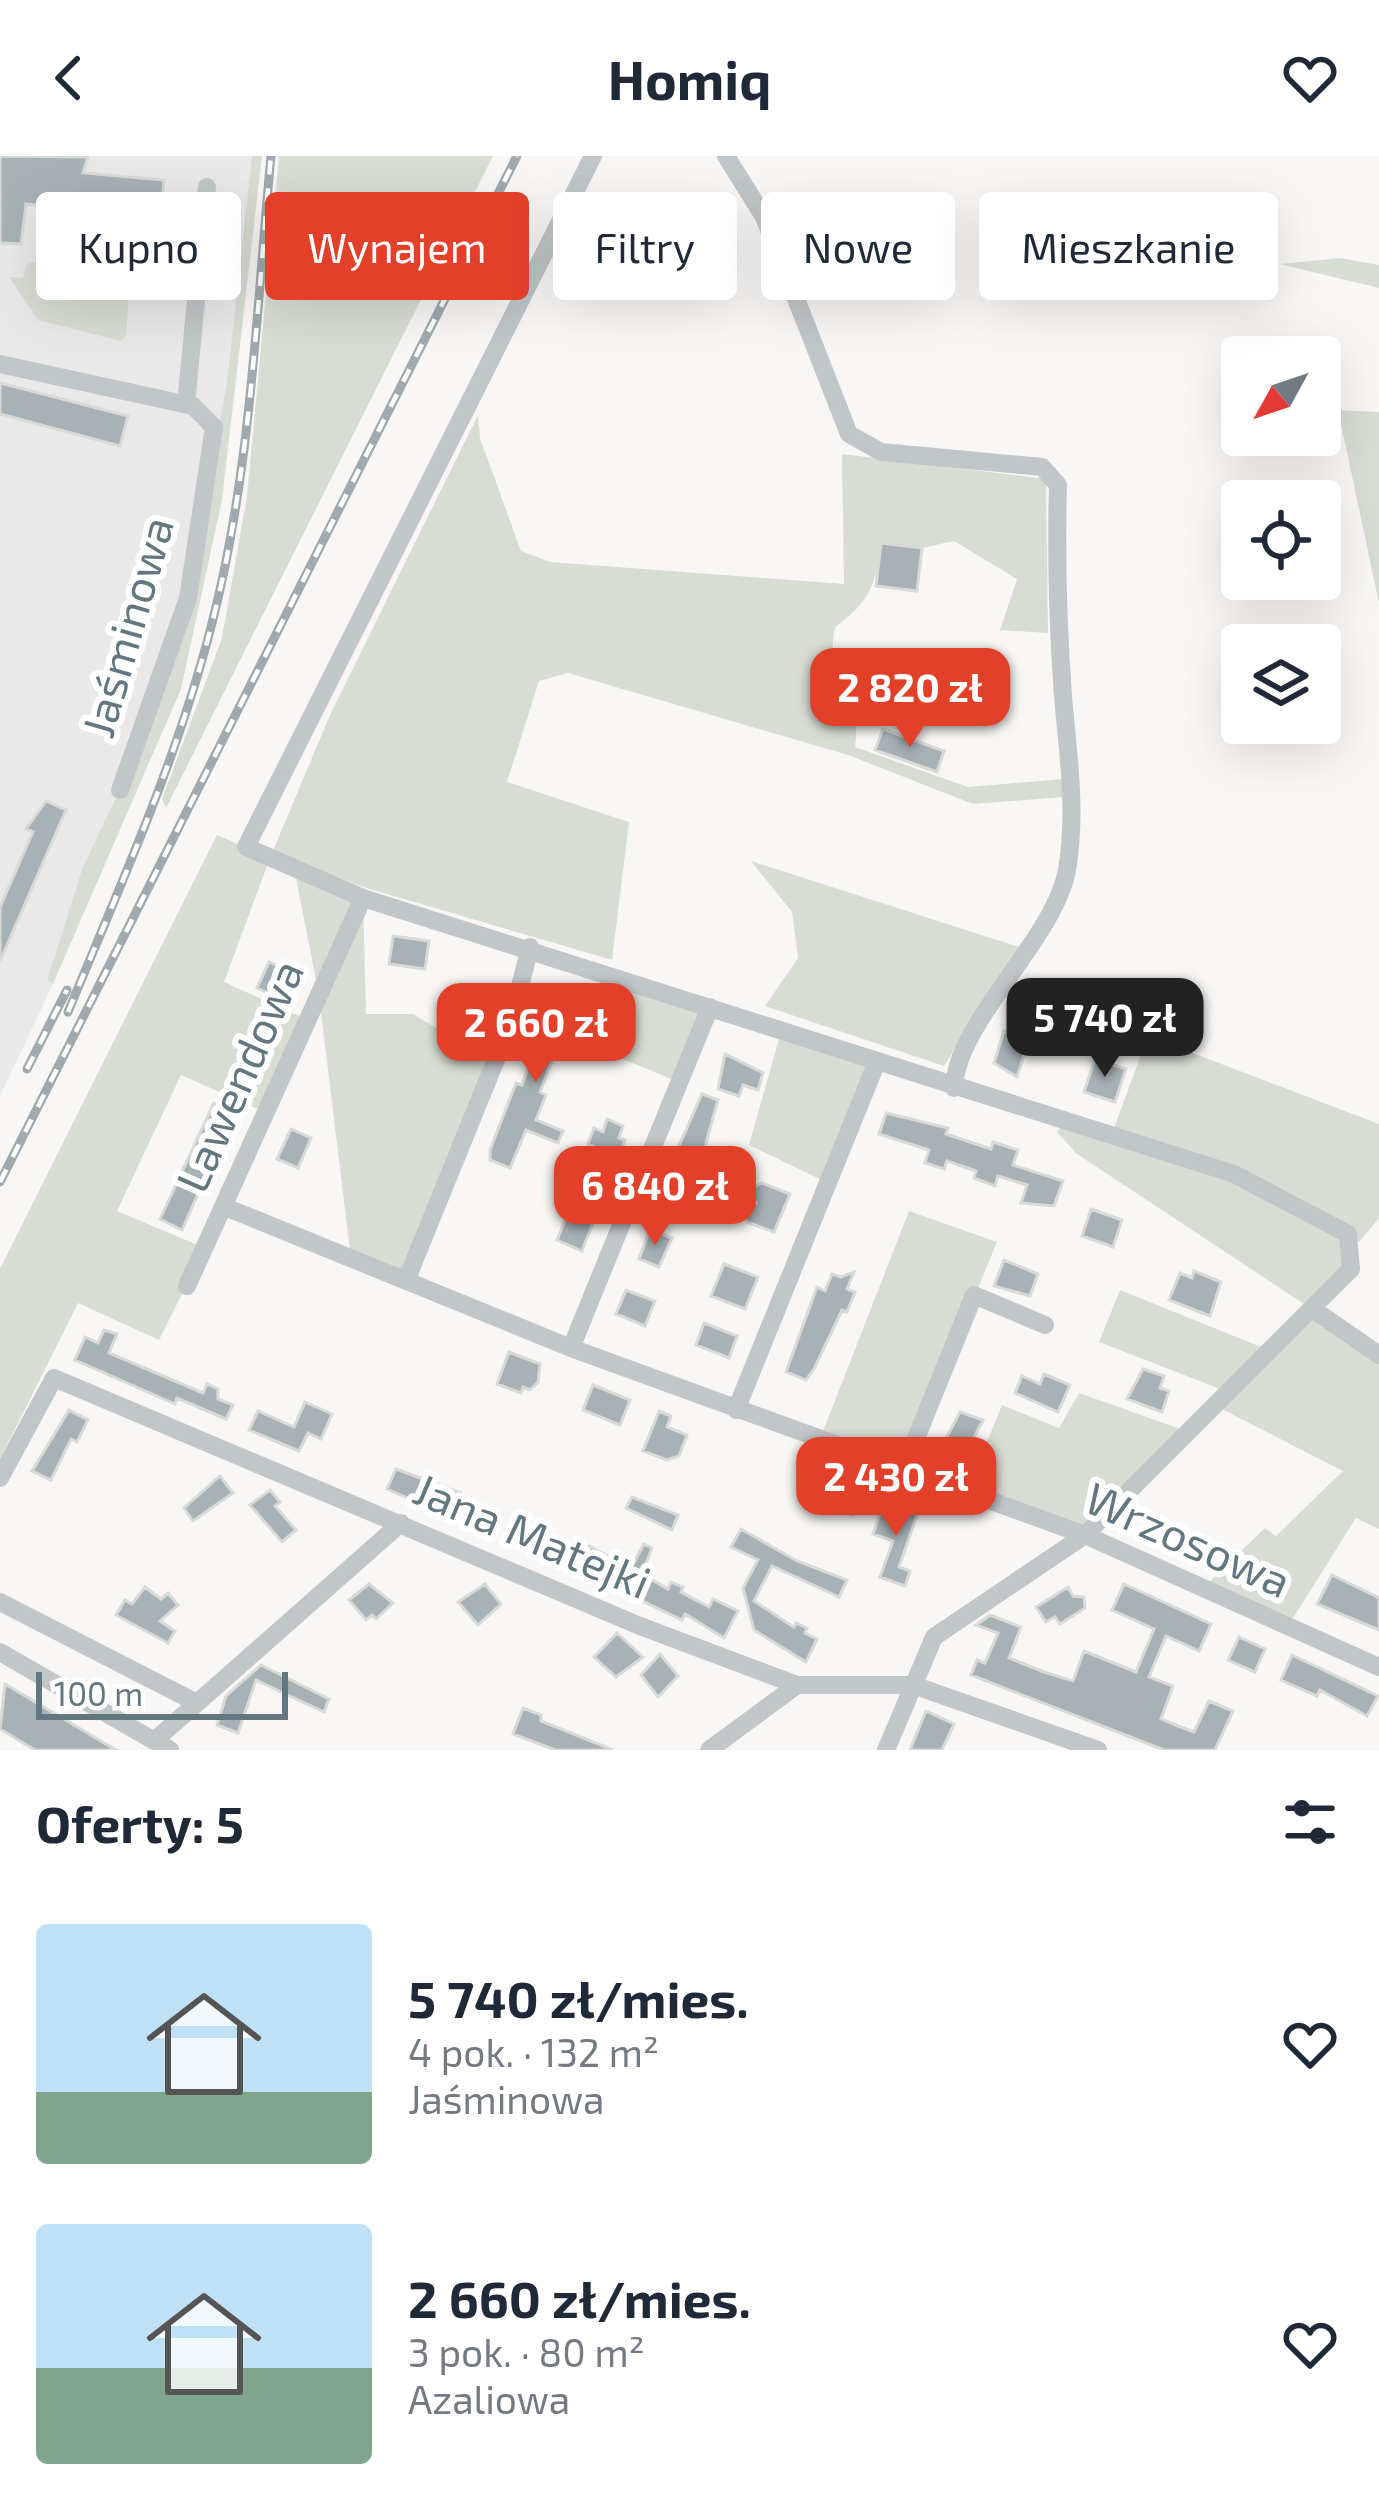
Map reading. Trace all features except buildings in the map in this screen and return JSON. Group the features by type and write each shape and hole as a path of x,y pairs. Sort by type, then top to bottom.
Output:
{"street":[{"path":"593,156 246,847 363,898 530,947 875,1064 1234,1174 1348,1234 1351,1269 1085,1534 934,1637 886,1750"},
{"path":"726,156 764,217 849,434 881,452 1042,467 1058,485 1063,693 1072,786 1066,874 1054,904 963,1056 954,1088"},
{"path":"0,364 186,404 207,187"},
{"name":"Jaśminowa","path":"120,790 188,598 215,445 207,414 186,404"},
{"name":"Lawendowa","path":"188,1286 363,898"},
{"path":"406,1281 509,1025 530,947"},
{"path":"571,1348 710,1006"},
{"path":"736,1410 875,1064"},
{"name":"Wrzosowa","path":"225,1207 571,1348 1085,1534 1379,1667"},
{"path":"904,1468 974,1295 1045,1325"},
{"path":"1314,1310 1379,1355"},
{"name":"Jana Matejki","path":"0,1478 54,1378 640,1626 797,1685 914,1685 1059,1743 1098,1750"},
{"path":"0,1652 162,1745 197,1703 401,1523"},
{"path":"0,1602 197,1703"},
{"path":"710,1750 797,1685"}],"shaded area":[{"path":"0,156 252,156 241,255 241,192 36,192 36,300 236,300 227,381 188,598 120,789 82,869 47,980 53,984 0,1096"},
{"path":"252,156 262,156 222,500 181,689 53,984 47,980 82,869 120,789 188,598 227,381 236,300 241,300"},
{"path":"279,156 493,156 475,192 276,192"},
{"path":"1340,258 1379,265 1379,288 1280,264"},
{"path":"36,262 36,300 129,300 126,336 121,341 38,320 9,277 23,278 27,264"},
{"path":"265,300 421,300 166,808 162,799 222,638 247,496"},
{"path":"1341,410 1379,412 1379,603 1341,424"},
{"path":"478,415 480,438 521,551 550,562 844,584 842,454 1046,479 1048,633 1000,630 1017,579 954,541 922,548 881,544 869,592 835,627 833,648 838,679 854,717 855,747 968,787 1063,779 1063,797 973,804 848,755 568,673 539,681 507,782 629,822 612,960 363,887 272,853 330,715"},
{"path":"217,835 270,858 224,982 308,1020 267,1113 181,1075 117,1211 205,1248 159,1340 78,1303 0,1459 0,1269"},
{"path":"751,861 1019,947 944,1066 765,1006 798,958 792,912"},
{"path":"294,868 363,898 366,1014 413,1014 494,1063 406,1281 351,1259 319,996"},
{"path":"623,978 710,1007 679,1082 593,1047"},
{"path":"781,1031 876,1064 828,1183 749,1145"},
{"path":"1148,1036 1379,1124 1379,1218 1359,1242 1350,1235 1351,1269 1314,1310 1379,1355 1379,1529 1356,1518 1288,1626 1203,1588 1265,1528 1276,1536 1343,1471 1216,1406 1228,1392 1099,1342 1120,1290 1271,1351 1313,1310 1077,1154 1057,1132 1065,1122 1111,1136"},
{"path":"909,1211 997,1242 904,1468 820,1439"},
{"path":"1079,1393 1189,1432 1085,1535 967,1491 1002,1405 1059,1428"}],"railway":[{"path":"68,1012 165,774 211,627 244,452 271,156"},
{"path":"0,1182 517,156"},
{"path":"27,1069 67,990"}]}
